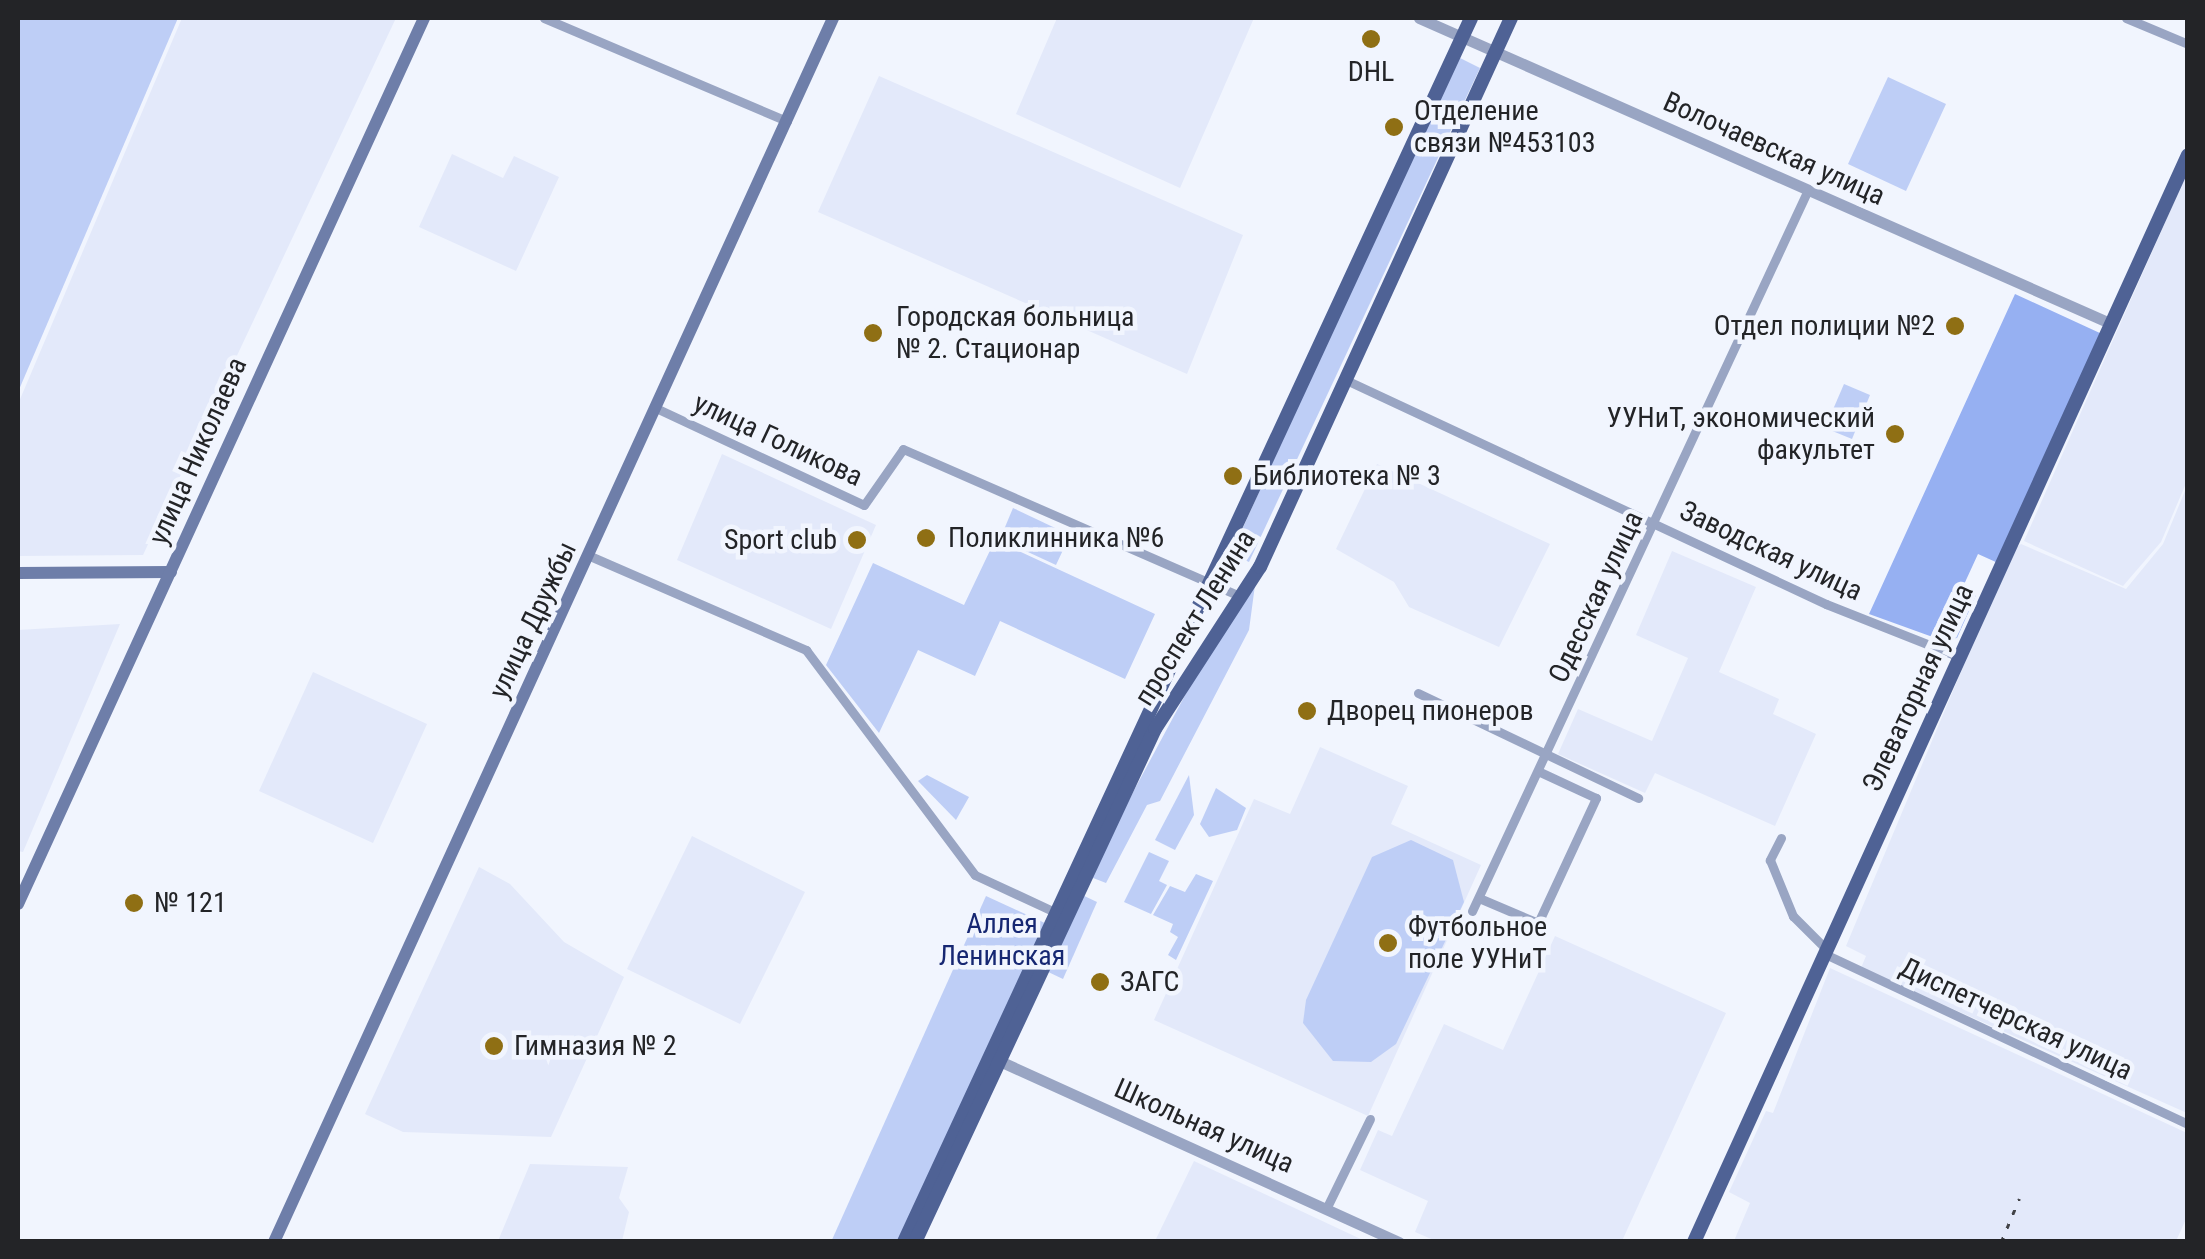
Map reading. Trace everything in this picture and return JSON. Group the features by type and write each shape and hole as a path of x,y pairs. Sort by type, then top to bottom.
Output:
{"main road":[{"name":"улица Николаева","path":"18,904 424,18"},
{"name":"улица Дружбы","path":"274,1242 658,410 833,18"},
{"name":"проспект Ленина","path":"916,1242 994,1059 1472,18"},
{"name":"проспект Ленина","path":"1060,915 1155,729 1241,597 1346,380 1510,18"},
{"name":"Элеваторная улица","path":"1694,1242 2188,154"},
{"path":"18,573 170,572"},
{"name":"проспект Ленина","path":"904,1242 994,1059"}],"street":[{"path":"544,18 786,121"},
{"name":"Волочаевская улица","path":"1419,18 2110,323"},
{"path":"2126,18 2188,44"},
{"name":"Одесская улица","path":"1472,911 1548,757 1807,192"},
{"name":"Заводская улица","path":"1346,380 1826,604 1960,657"},
{"name":"улица Голикова","path":"658,410 864,505 903,450 1241,597"},
{"path":"590,556 806,650 975,876 1060,915"},
{"path":"1418,692 1638,798"},
{"path":"1478,898 1538,922 1596,798 1540,772"},
{"path":"1781,838 1770,860 1793,916 1826,952"},
{"name":"Диспетчерская улица","path":"1826,952 2188,1124"},
{"name":"Школьная улица","path":"994,1059 1399,1242"},
{"path":"1327,1207 1370,1119"}],"shaded area":[{"path":"182,18 396,18 143,555 18,556 18,404"},
{"path":"1057,18 1254,18 1180,188 1016,114"},
{"path":"879,76 1243,235 1187,374 818,212"},
{"path":"452,154 503,178 514,156 559,177 516,271 419,227"},
{"path":"2187,173 2187,481 2161,542 2123,586 2024,541"},
{"path":"2015,294 2102,334 1998,563 1978,554 1961,591 1976,595 1957,638 1941,640 1869,614"},
{"path":"722,454 876,525 831,629 677,560"},
{"path":"1377,464 1550,544 1499,647 1409,607 1394,582 1336,549"},
{"path":"2187,486 2187,1113 1861,968 1866,956 1846,946 2012,550 2021,544 2126,589 2163,544"},
{"path":"1672,551 1756,587 1719,672 1779,699 1773,714 1816,734 1775,826 1655,773 1645,793 1558,754 1578,709 1652,741 1688,658 1636,635"},
{"path":"120,624 23,852 18,851 18,630"},
{"path":"313,672 427,724 373,843 259,791"},
{"path":"1320,747 1408,786 1391,824 1481,865 1368,1116 1154,1020 1254,799 1290,814"},
{"path":"692,836 805,892 740,1024 627,969"},
{"name":"Гимназия № 2","path":"479,867 510,884 564,942 624,977 551,1137 403,1132 365,1114"},
{"path":"1555,936 1726,1013 1622,1241 1436,1241 1415,1232 1428,1201 1360,1170 1378,1130 1392,1136 1444,1024 1503,1050"},
{"path":"1830,968 2187,1133 2187,1217 2176,1241 1734,1241 1750,1203 1729,1192 1766,1111 1773,1113"},
{"path":"1194,1161 1365,1241 1155,1241"},
{"path":"530,1164 628,1167 619,1198 629,1212 622,1241 498,1241"}],"green space":[{"path":"18,18 178,18 18,392"},
{"path":"1456,56 1480,68 1249,562 1236,556 1236,543"},
{"path":"1888,77 1946,104 1906,191 1848,164"},
{"path":"1844,384 1870,395 1852,439 1825,428"},
{"path":"1013,508 1070,535 1056,565 1000,539"},
{"path":"995,540 1155,614 1125,679 1000,621 975,676 918,650 879,733 826,665 873,563 964,605"},
{"path":"1255,585 1249,630 1160,801 1147,805 1106,883 1088,876 1204,660"},
{"path":"927,775 969,797 956,820 918,781"},
{"path":"1189,775 1194,815 1175,850 1155,840"},
{"path":"1216,788 1246,808 1237,830 1209,837 1200,824"},
{"name":"Футбольное поле УУНиТ","path":"1411,840 1453,860 1464,902 1396,1044 1371,1062 1333,1061 1303,1023 1306,1000 1372,857"},
{"path":"1149,852 1169,861 1159,881 1167,885 1151,914 1124,902"},
{"path":"1196,874 1213,881 1176,960 1168,955 1178,937 1170,932 1173,924 1153,915 1170,886 1185,892"},
{"path":"1078,893 1097,902 1063,979 1044,970"},
{"name":"Аллея Ленинская","path":"986,896 1047,924 899,1241 831,1242"}],"railway":[{"path":"2001,1242 2019,1199"}],"place":[{"name":"DHL","path":"1371,39"},
{"name":"Отделение связи №453103","path":"1394,127"},
{"name":"Отдел полиции №2","path":"1955,326"},
{"name":"Городская больница № 2. Стационар","path":"873,333"},
{"name":"УУНиТ, экономический факультет","path":"1895,434"},
{"name":"Библиотека № 3","path":"1233,476"},
{"name":"Поликлинника №6","path":"926,538"},
{"name":"Sport club","path":"857,540"},
{"name":"Дворец пионеров","path":"1307,711"},
{"name":"№ 121","path":"134,903"},
{"name":"Футбольное поле УУНиТ","path":"1388,943"},
{"name":"ЗАГС","path":"1100,982"},
{"name":"Гимназия № 2","path":"494,1046"}]}
